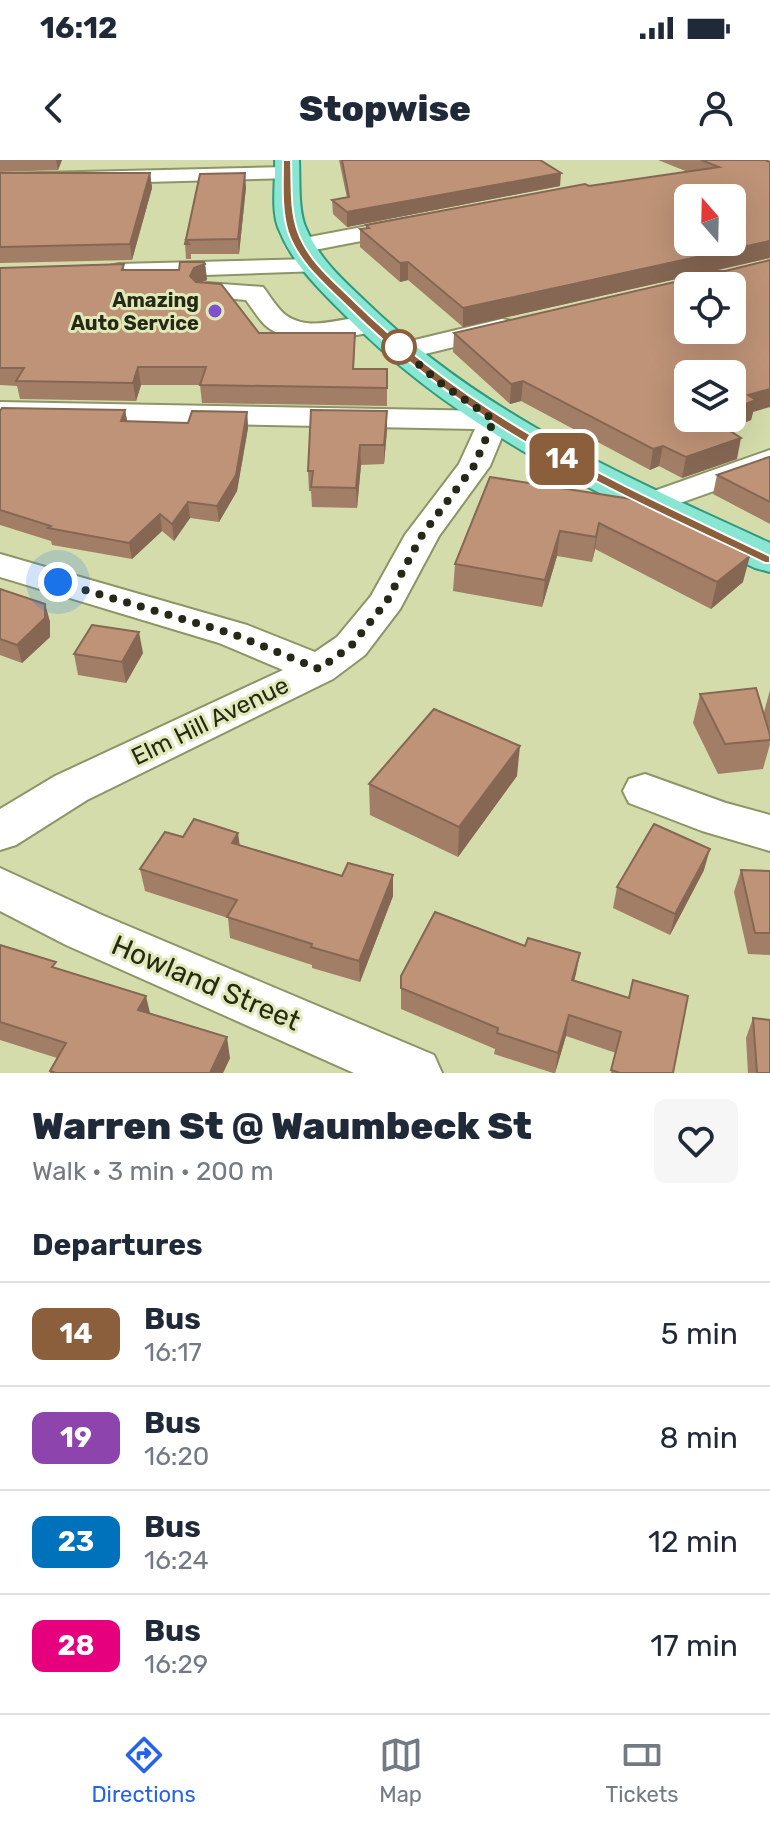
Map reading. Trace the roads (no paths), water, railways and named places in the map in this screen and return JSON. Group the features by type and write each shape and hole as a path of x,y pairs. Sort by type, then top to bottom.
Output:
{"main road":[{"path":"287,166 289,217 305,256 371,324 439,382 494,420 578,469 770,559"}],"street":[{"path":"0,180 287,166"},
{"path":"93,272 305,256 433,221"},
{"path":"201,291 254,292 276,321 320,332 371,324"},
{"path":"404,351 524,322"},
{"path":"0,411 494,420"},
{"name":"Elm Hill Avenue","path":"0,832 71,788 319,669 351,646 387,601 422,535 474,466 494,420"},
{"path":"652,503 770,460"},
{"path":"0,565 233,634 319,669"},
{"path":"645,791 718,819 770,833"},
{"name":"Howland Street","path":"0,888 84,930 414,1073"}],"place":[{"name":"Amazing Auto Service","path":"215,311"}]}
